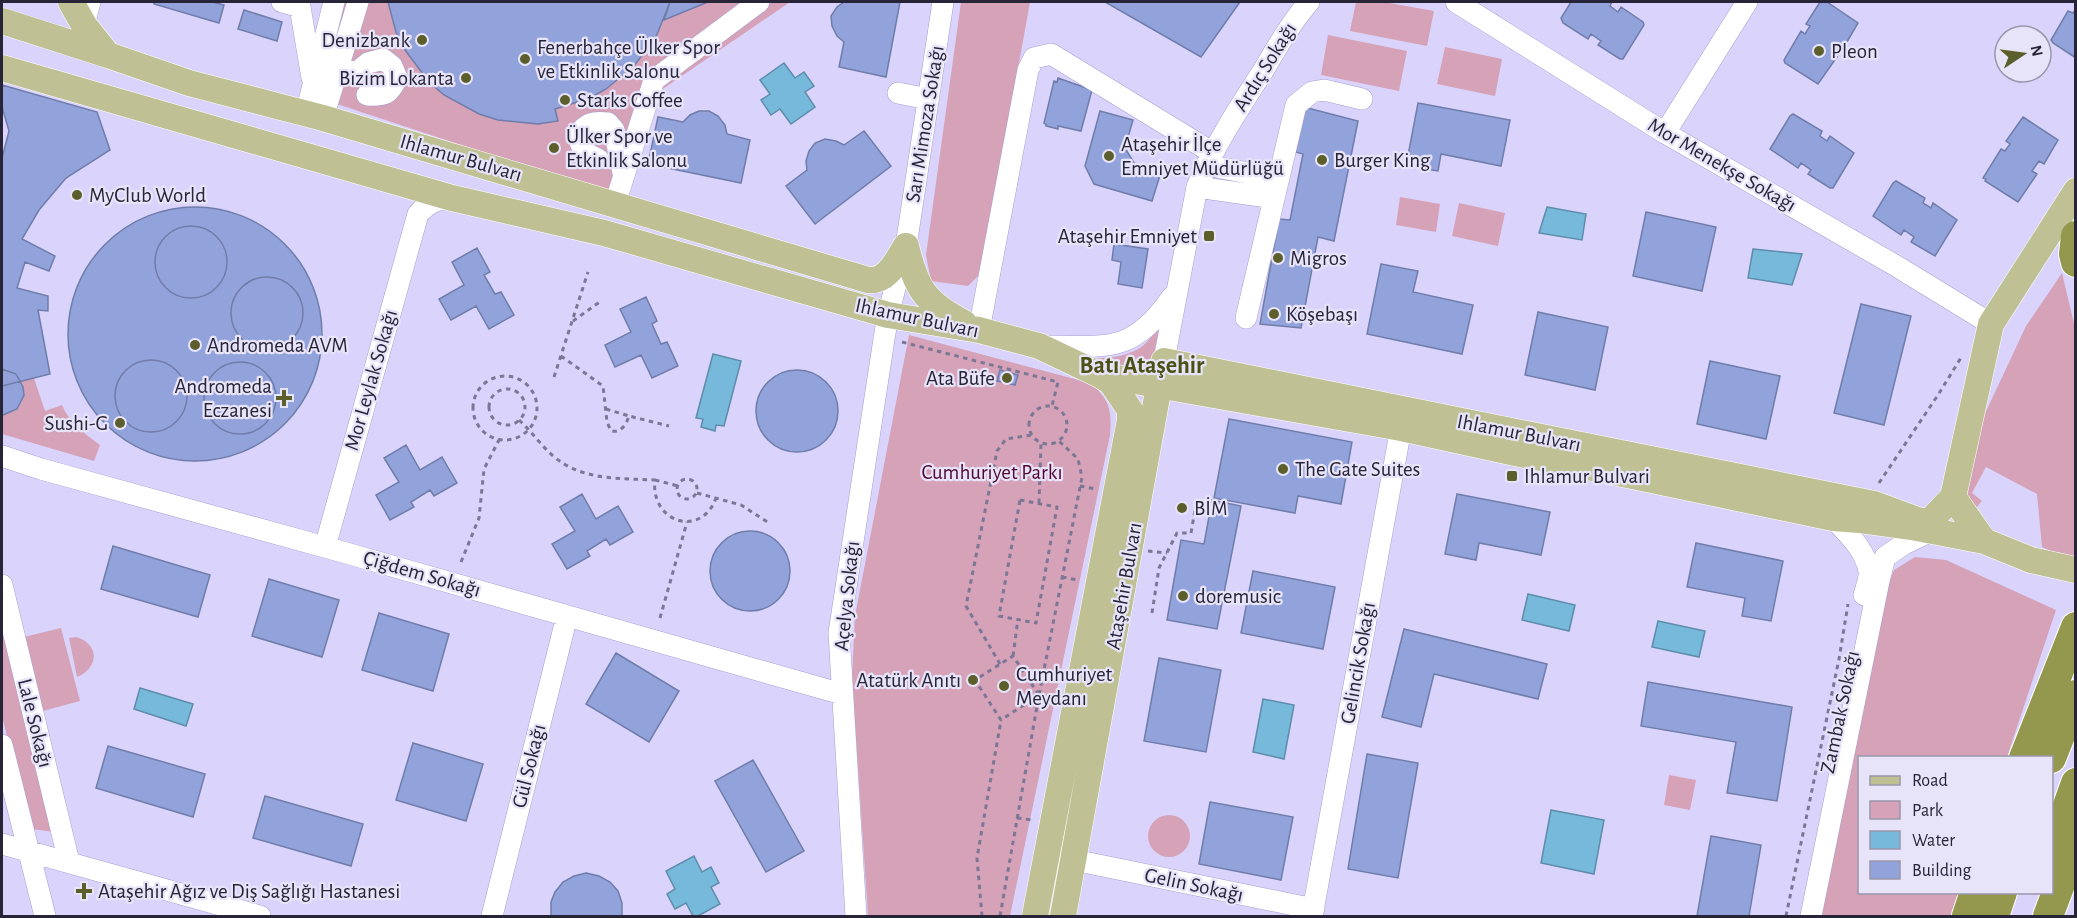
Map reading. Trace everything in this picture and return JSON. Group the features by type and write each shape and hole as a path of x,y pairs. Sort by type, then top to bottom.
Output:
{"highway":[{"path":"2076,236 2074,254 2076,262"},
{"path":"2025,756 2076,627"},
{"path":"2052,756 2076,695"},
{"path":"2053,847 2076,783"},
{"path":"2048,916 2076,842"},
{"path":"2065,916 2076,870"},
{"path":"1976,908 1999,894"},
{"path":"2027,916 2035,894"}],"main road":[{"path":"71,2 87,13 108,55"},
{"name":"Ihlamur Bulvarı","path":"2,21 189,83 314,115 868,280 875,280 888,273 906,246"},
{"name":"Ihlamur Bulvarı","path":"2,68 452,198 604,233 888,315 979,330 1039,346 1100,375 1162,373 1874,504 1920,521 1932,519 1953,496"},
{"path":"1984,541 1953,496 1991,324 2076,191"},
{"path":"906,246 920,288 932,303 944,313 979,330"},
{"name":"Ataşehir Bulvarı","path":"1063,916 1162,373"},
{"name":"Ataşehir Bulvarı","path":"1035,916 1130,420 1130,410 1121,394 1111,382 1100,375"},
{"name":"Ihlamur Bulvarı","path":"1403,419 1520,454 1833,518 1860,520 1984,541 2074,577"}],"street":[{"path":"314,115 337,68 358,2"},
{"path":"615,204 654,80 759,2"},
{"name":"Sarı Mimoza Sokağı","path":"888,315 906,246 943,2"},
{"name":"Mor Menekşe Sokağı","path":"1456,2 1665,133 1898,267 1991,324"},
{"path":"1665,133 1747,2"},
{"path":"313,84 332,8 291,4 313,84 314,115"},
{"name":"Ardıç Sokağı","path":"1039,346 1108,346 1122,343 1144,330 1157,318 1176,290 1197,187 1209,159 1305,5"},
{"path":"979,330 1028,70 1034,58 1051,54 1209,159 1277,188"},
{"path":"337,68 356,73 368,63 383,59 392,66 397,78 392,90 381,96 367,95"},
{"path":"1246,318 1296,105 1312,92 1324,90 1362,99"},
{"path":"897,93 928,99"},
{"path":"598,159 585,153 580,146 578,135 584,126 596,122 608,123 614,130 624,177"},
{"path":"1197,187 1277,188"},
{"name":"Ihlamur Bulvarı","path":"418,214 426,205 441,198 452,198"},
{"name":"Mor Leylak Sokağı","path":"325,547 418,214"},
{"name":"Ataşehir Bulvarı","path":"1162,373 1176,290"},
{"name":"Açelya Sokağı","path":"856,916 839,633 888,315"},
{"name":"Gelincik Sokağı","path":"1313,913 1403,419"},
{"name":"Çiğdem Sokağı","path":"2,456 41,470 325,547 842,694"},
{"name":"Zambak Sokağı","path":"1797,916 1869,572 1857,544 1833,518"},
{"path":"1811,916 1885,557 1904,544 1931,531"},
{"name":"Lale Sokağı","path":"2,585 69,862"},
{"name":"Gül Sokağı","path":"492,916 567,616"},
{"name":"Lale Sokağı","path":"2,745 45,916"},
{"path":"2,844 260,916"},
{"name":"Gelin Sokağı","path":"1074,860 1313,913"}],"path":[{"path":"554,377 588,272"},
{"path":"572,321 601,301"},
{"path":"918,345 1058,382 1052,406"},
{"path":"561,356 603,386 607,422 611,431 615,432 623,428 629,416"},
{"path":"506,376 516,378 525,384 536,401 537,412 529,429 519,437 509,440 499,440 489,436 475,420 473,410 478,390 495,378 506,376"},
{"path":"504,389 515,391 520,395 525,410 519,420 508,425 496,422 489,412 489,405 494,394 504,389"},
{"path":"1052,406 1063,413 1066,418 1066,431 1059,441 1048,445 1041,443 1029,429 1031,417 1040,408 1052,406"},
{"path":"606,409 669,426"},
{"path":"519,420 552,455 569,466 595,477 655,480 678,486"},
{"path":"1000,664 966,606 997,451 1006,439 1032,435"},
{"path":"462,562 479,518 484,469 499,440"},
{"path":"1000,916 1039,695 1082,477 1078,459 1059,441"},
{"path":"1039,503 1041,443"},
{"path":"655,480 656,501 662,510 679,521 687,522 704,516 712,509 716,498"},
{"path":"678,486 684,480 690,480 695,483 697,493"},
{"path":"678,486 680,496 686,499 692,498 697,493"},
{"path":"697,493 741,505 769,523"},
{"path":"1020,500 1057,507 1036,623 1018,620 999,616 1020,500"},
{"path":"1152,613 1160,568 1177,533 1191,533 1195,510"},
{"path":"660,618 687,522"},
{"path":"1786,916 1839,659 1848,601"},
{"path":"1018,620 1013,656 1039,695 1075,704"},
{"path":"982,916 977,858 1001,720 975,680 1013,656"},
{"path":"1001,720 1039,695"}],"green space":[{"name":"Ülker Spor ve Etkinlik Salonu","path":"343,2 790,2 654,95 621,198 319,98"},
{"path":"961,2 1030,2 981,273 968,286 931,281 926,255"},
{"path":"1356,2 1384,2 1434,11 1427,46 1350,31"},
{"path":"1328,35 1407,51 1399,91 1321,75"},
{"path":"1445,47 1502,59 1495,96 1437,84"},
{"path":"1400,197 1440,204 1436,232 1396,225"},
{"path":"1459,203 1505,213 1498,246 1452,236"},
{"path":"2062,273 2076,332 2075,562 2042,547 2037,494 1986,467 1972,493 1982,501 1976,508 1967,500 1961,482 1974,437 2026,326"},
{"path":"2,308 29,363 45,411 62,405 73,422 100,445 94,461 2,434"},
{"path":"1159,328 1150,376 1090,359 1120,356 1134,351 1146,343"},
{"name":"Cumhuriyet Parkı","path":"909,335 1090,383 1102,394 1110,412 1110,435 1010,916 868,916 852,677 855,616"},
{"path":"1915,557 1946,560 2056,610 2007,756 1858,756 1858,894 1962,894 1954,916 1817,916 1885,594 1894,570"},
{"path":"2,621 55,832 30,829 2,716"},
{"path":"61,628 80,701 43,711 24,637"},
{"path":"76,637 89,645 94,656 90,668 77,677 69,638"},
{"path":"1669,775 1696,780 1690,810 1664,805"},
{"path":"1169,815 1177,816 1184,821 1189,828 1189,844 1184,851 1177,856 1169,857 1161,856 1154,851 1149,844 1148,836 1149,828 1154,821 1161,816"}],"water":[{"path":"784,63 795,78 804,72 814,86 805,92 815,107 791,124 780,109 771,115 761,100 770,94 760,80"},
{"path":"1547,207 1586,214 1582,240 1539,233"},
{"path":"1753,249 1802,254 1792,285 1748,278"},
{"path":"713,354 741,361 724,426 716,425 715,431 701,427 703,419 696,418"},
{"path":"1528,594 1575,605 1569,631 1522,620"},
{"path":"1658,621 1705,631 1699,657 1652,647"},
{"path":"140,688 193,704 186,726 134,709"},
{"path":"1263,699 1294,705 1284,759 1253,752"},
{"path":"1551,810 1604,820 1594,874 1541,863"},
{"path":"694,856 702,872 711,867 719,883 711,887 720,904 698,916 693,916 686,903 675,909 667,894 675,889 666,871"}],"building":[{"path":"154,2 213,2 224,5 219,23 154,4"},
{"name":"Fenerbahçe Ülker Spor ve Etkinlik Salonu","path":"388,2 670,2 656,37 634,66 606,89 590,98 555,109 558,121 538,124 498,120 479,114 444,95 429,82 405,50 396,32"},
{"path":"670,2 708,2 664,20"},
{"path":"844,2 900,2 886,77 839,67 844,42 837,36 832,26 831,16"},
{"path":"1105,2 1240,2 1201,57"},
{"path":"1571,2 1612,2 1610,6 1618,12 1621,7 1643,22 1644,25 1623,59 1598,45 1601,41 1591,34 1588,39 1563,23 1561,18"},
{"path":"1820,2 1827,2 1858,23 1844,47 1839,43 1832,53 1837,57 1818,84 1785,63 1784,60 1801,31 1805,34 1810,26 1806,24"},
{"path":"2076,9 2076,58 2053,43 2053,37 2068,11 2073,13"},
{"path":"244,10 282,22 277,41 238,29"},
{"path":"1058,78 1092,90 1081,131 1058,126 1058,129 1046,126 1044,123 1054,81 1057,82"},
{"path":"2,85 97,112 110,150 66,178 39,210 22,239 55,256 49,271 25,262 17,288 48,296 48,311 38,310 50,374 2,386 2,158 9,131 2,107"},
{"path":"1418,103 1510,120 1501,166 1441,154 1438,171 1406,166"},
{"path":"1300,106 1358,121 1334,241 1318,237 1301,328 1260,324 1279,219 1290,220 1303,154 1292,151"},
{"path":"699,111 709,111 718,116 725,125 727,134 750,140 741,183 648,164 658,117 683,122 690,115"},
{"name":"Ataşehir İlçe Emniyet Müdürlüğü","path":"1100,111 1133,120 1125,148 1134,163 1161,172 1152,201 1094,184 1085,166"},
{"path":"1793,114 1822,131 1820,136 1827,141 1830,136 1854,153 1833,188 1808,174 1811,170 1801,163 1798,168 1770,149"},
{"path":"2023,117 2058,140 2044,164 2039,161 2032,171 2037,174 2018,202 1983,178 2001,149 2005,151 2010,144 2006,141"},
{"path":"864,131 891,166 815,224 786,186 807,170 806,161 815,143 825,139 844,145"},
{"path":"1896,181 1925,198 1923,203 1931,208 1933,203 1957,220 1935,256 1911,242 1914,237 1904,230 1901,235 1873,216"},
{"name":"Andromeda AVM","path":"195,207 220,210 243,217 255,222 285,244 307,274 312,286 319,309 322,334 319,359 312,382 307,394 285,424 255,446 243,451 220,458 195,461 170,458 147,451 135,446 105,424 83,394 78,382 71,359 68,334 71,309 78,286 83,274 105,244 135,222 147,217 170,210"},
{"path":"1646,212 1716,227 1702,291 1633,276"},
{"path":"184,226 198,226 217,236 227,255 227,269 217,288 198,298 184,298 165,288 155,269 155,255 165,236"},
{"path":"1114,244 1148,249 1142,288 1118,284 1121,262 1112,260"},
{"path":"477,248 490,272 484,275 495,294 501,292 514,315 489,329 476,306 451,320 439,299 464,285 452,262"},
{"path":"1381,264 1418,271 1413,292 1473,305 1462,354 1367,334"},
{"path":"260,277 274,277 293,287 303,306 303,320 293,339 274,349 260,349 241,339 231,320 231,306 241,287"},
{"path":"646,297 657,321 652,324 661,344 667,342 678,366 652,378 641,355 615,367 605,345 631,332 620,309"},
{"path":"1861,304 1911,316 1884,425 1834,413"},
{"path":"1538,312 1608,327 1595,390 1525,375"},
{"path":"144,360 158,360 177,370 187,389 187,403 177,422 158,432 144,432 125,422 115,403 115,389 125,370"},
{"path":"1710,361 1780,376 1766,439 1697,424"},
{"path":"233,362 247,362 266,372 276,391 276,405 266,424 247,434 233,434 214,424 204,405 204,391 214,372"},
{"path":"2,369 16,374 23,387 24,395 17,409 3,415 2,415"},
{"path":"797,370 813,374 826,382 834,395 838,411 834,427 826,440 813,448 797,452 781,448 768,440 760,427 756,411 760,395 768,382 781,374"},
{"name":"Ata Büfe","path":"1000,370 1018,375 1015,385 997,381"},
{"name":"The Gate Suites","path":"1229,419 1352,442 1341,504 1298,496 1295,513 1214,498"},
{"path":"406,445 420,470 442,457 457,483 434,496 430,490 411,502 414,507 390,520 376,495 399,482 384,458"},
{"path":"582,494 596,519 618,506 633,532 610,545 606,539 587,551 590,556 567,569 552,544 575,531 560,507"},
{"path":"1457,494 1550,512 1541,555 1479,543 1476,560 1445,554"},
{"path":"1212,500 1241,506 1217,629 1167,620 1181,540 1204,544"},
{"path":"750,531 765,534 778,543 787,556 790,571 787,586 778,599 765,608 750,611 735,608 722,599 713,586 710,571 713,556 722,543 735,534"},
{"path":"1696,543 1783,561 1771,621 1742,616 1745,598 1687,587"},
{"path":"113,546 210,575 198,617 101,589"},
{"path":"1253,571 1335,587 1323,649 1241,633"},
{"path":"269,579 339,600 322,657 252,636"},
{"path":"379,613 449,634 433,691 362,670"},
{"path":"1404,629 1547,664 1538,699 1434,674 1421,727 1382,717"},
{"path":"616,653 679,691 649,742 586,704"},
{"path":"1159,658 1221,670 1206,752 1144,741"},
{"path":"1648,682 1792,707 1777,801 1727,793 1736,742 1641,726"},
{"path":"413,743 483,764 466,821 396,800"},
{"path":"108,746 205,774 193,817 96,788"},
{"path":"1367,754 1418,763 1398,878 1348,869"},
{"path":"753,760 804,851 766,872 715,781"},
{"path":"265,796 363,824 351,866 253,838"},
{"path":"1210,802 1293,817 1281,880 1199,864"},
{"path":"1711,836 1761,845 1749,916 1697,916"},
{"path":"586,873 610,882 618,891 622,903 622,916 551,916 551,902 563,882"}],"place":[{"name":"Denizbank","path":"422,40"},
{"name":"Pleon","path":"1819,51"},
{"name":"Fenerbahçe Ülker Spor ve Etkinlik Salonu","path":"525,59"},
{"name":"Bizim Lokanta","path":"466,78"},
{"name":"Starks Coffee","path":"565,100"},
{"name":"Ülker Spor ve Etkinlik Salonu","path":"554,148"},
{"name":"Ataşehir İlçe Emniyet Müdürlüğü","path":"1109,156"},
{"name":"Burger King","path":"1322,160"},
{"name":"MyClub World","path":"77,195"},
{"name":"Ataşehir Emniyet","path":"1209,236"},
{"name":"Migros","path":"1278,258"},
{"name":"Köşebaşı","path":"1274,314"},
{"name":"Andromeda AVM","path":"195,345"},
{"name":"Ata Büfe","path":"1007,378"},
{"name":"Andromeda Eczanesi","path":"284,398"},
{"name":"Sushi-G","path":"120,423"},
{"name":"The Gate Suites","path":"1283,469"},
{"name":"Ihlamur Bulvari","path":"1512,476"},
{"name":"BİM","path":"1182,508"},
{"name":"doremusic","path":"1183,596"},
{"name":"Atatürk Anıtı","path":"973,680"},
{"name":"Cumhuriyet Meydanı","path":"1004,686"},
{"name":"Ataşehir Ağız ve Diş Sağlığı Hastanesi","path":"84,891"}],"district":[{"name":"Batı Ataşehir","path":"1142,366"}]}
